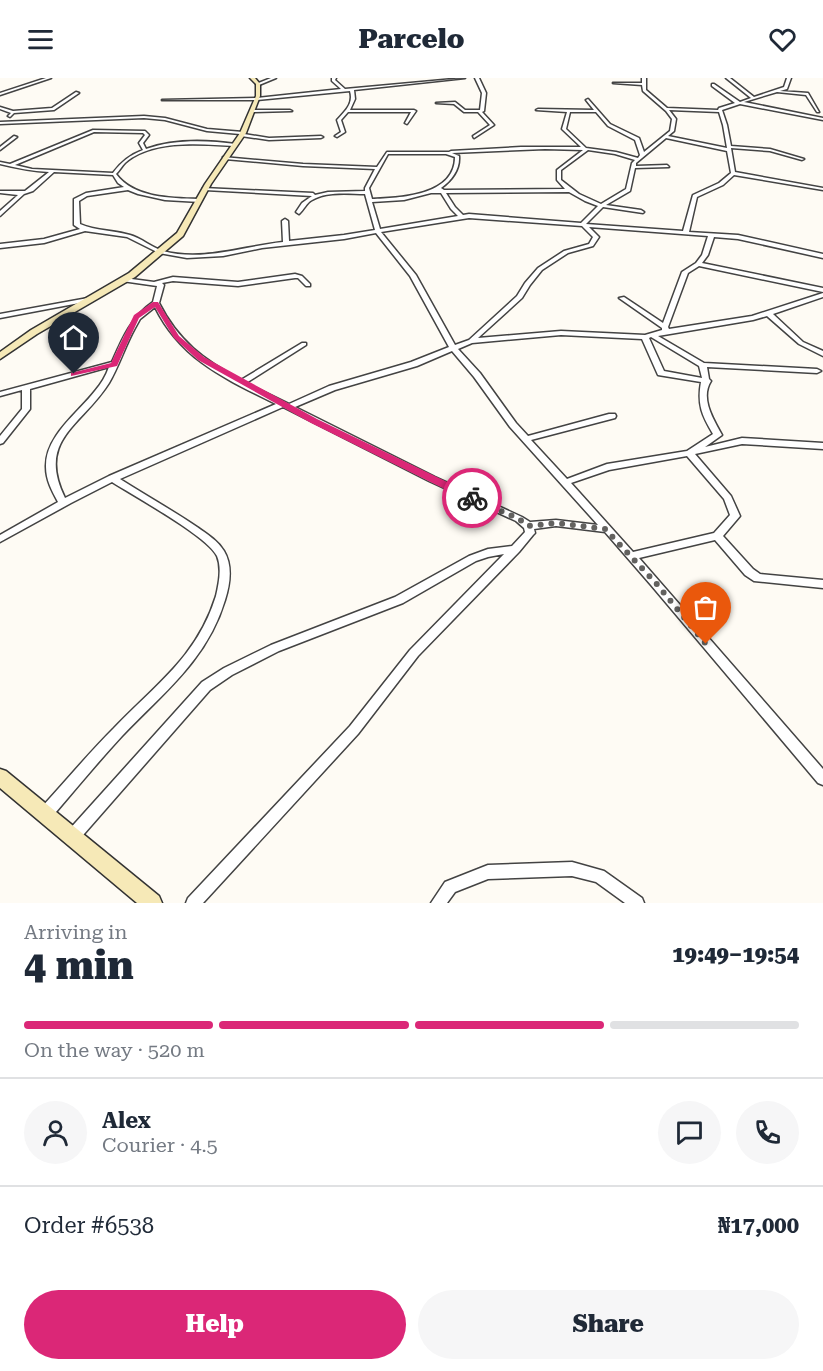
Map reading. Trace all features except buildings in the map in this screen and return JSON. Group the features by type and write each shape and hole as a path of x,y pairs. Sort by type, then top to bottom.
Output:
{"main road":[{"path":"0,357 34,332 124,280 161,252 185,228 205,189 242,134 258,97 255,81"},
{"path":"0,777 152,903"}],"street":[{"path":"0,94 49,78"},
{"path":"255,81 274,78"},
{"path":"334,78 333,80 345,91"},
{"path":"409,78 413,85"},
{"path":"164,100 268,97 413,85 463,78"},
{"path":"477,78 484,100 480,112"},
{"path":"728,78 752,98"},
{"path":"667,109 720,111 736,102 775,92 788,86 789,78"},
{"path":"583,224 599,207 628,190 637,159 666,136 675,124 666,106 652,99 644,90 644,81 615,83"},
{"path":"713,85 736,102 823,119"},
{"path":"337,136 343,132 339,120 354,99 352,90"},
{"path":"775,92 807,94 818,111"},
{"path":"0,108 13,112 53,109 76,93"},
{"path":"588,100 595,111 616,130 637,139 643,156"},
{"path":"438,103 453,103 461,110 480,112 492,125 474,137"},
{"path":"406,123 415,105"},
{"path":"538,110 595,111"},
{"path":"569,110 564,129 585,150"},
{"path":"252,111 290,111"},
{"path":"347,111 414,111"},
{"path":"720,111 730,148 733,173"},
{"path":"7,121 13,112"},
{"path":"0,123 144,117 165,119 207,130 269,139 321,137"},
{"path":"9,166 93,131 144,132 147,135 141,143 144,149"},
{"path":"666,136 730,148 780,152 802,159"},
{"path":"0,149 15,137"},
{"path":"114,174 124,160 144,149 234,145"},
{"path":"585,150 559,170 559,180 569,190 599,207 641,212"},
{"path":"637,159 619,153 585,150 390,152 369,183 368,197 378,232 413,275 453,348 526,439 566,482 823,779"},
{"path":"432,192 450,177 458,159 455,154 446,153"},
{"path":"225,158 303,165 379,168"},
{"path":"0,163 52,172 114,174"},
{"path":"633,167 667,166"},
{"path":"0,214 22,194 36,189 52,172"},
{"path":"733,173 823,189"},
{"path":"686,232 695,196 721,184 733,173"},
{"path":"114,174 116,179 129,188 158,198 198,201"},
{"path":"266,194 274,187"},
{"path":"440,187 453,208 462,217"},
{"path":"129,188 86,195 76,200 77,225 85,229 122,234 161,252 208,255 378,232 462,217 712,234 762,240 823,256"},
{"path":"205,189 266,194 400,199 432,192 582,191"},
{"path":"0,192 22,194"},
{"path":"299,213 302,204 313,195"},
{"path":"285,221 286,244"},
{"path":"471,341 520,297 527,284 546,264 566,252 591,245 596,237 583,224"},
{"path":"0,246 32,243 85,229"},
{"path":"665,329 686,272 698,264 706,252 712,234"},
{"path":"698,264 823,290"},
{"path":"124,280 156,283 173,279 238,284 295,276 300,277 308,285"},
{"path":"62,502 50,471 52,453 66,430 104,384 136,317 156,303 162,287 156,283"},
{"path":"0,539 62,502 112,478 286,405 332,388 414,364 471,341 561,333 649,336 665,329 725,324 769,314 823,295"},
{"path":"622,298 665,329"},
{"path":"0,316 88,300"},
{"path":"156,303 176,337 188,349 286,405 449,488 519,519 528,526 530,533 414,653 354,730 193,903"},
{"path":"769,314 801,343 823,354"},
{"path":"649,336 702,365 817,371"},
{"path":"649,336 661,373 707,381"},
{"path":"243,382 304,344"},
{"path":"0,394 114,364"},
{"path":"688,453 718,435 706,414 703,400 707,381 702,365"},
{"path":"0,441 26,409 26,389"},
{"path":"526,439 612,416"},
{"path":"566,482 607,467 742,441 823,446"},
{"path":"630,556 717,536 735,516 728,498 688,453"},
{"path":"45,814 117,733 194,656 219,605 224,580 225,567 220,550 205,537 112,478"},
{"path":"528,526 556,523 605,529"},
{"path":"717,536 749,572 758,578 823,584"},
{"path":"72,837 206,686 229,669 266,651 397,601 475,558 516,549"},
{"path":"438,903 450,887 488,872 572,869 599,876 637,903"}],"way so far":[{"path":"472,498 519,519 528,526 539,523 556,523 605,529 655,582 706,644"}],"route":[{"path":"74,374 114,364 122,352 136,317 143,309 156,303 176,337 201,359 314,421 472,498"}]}
